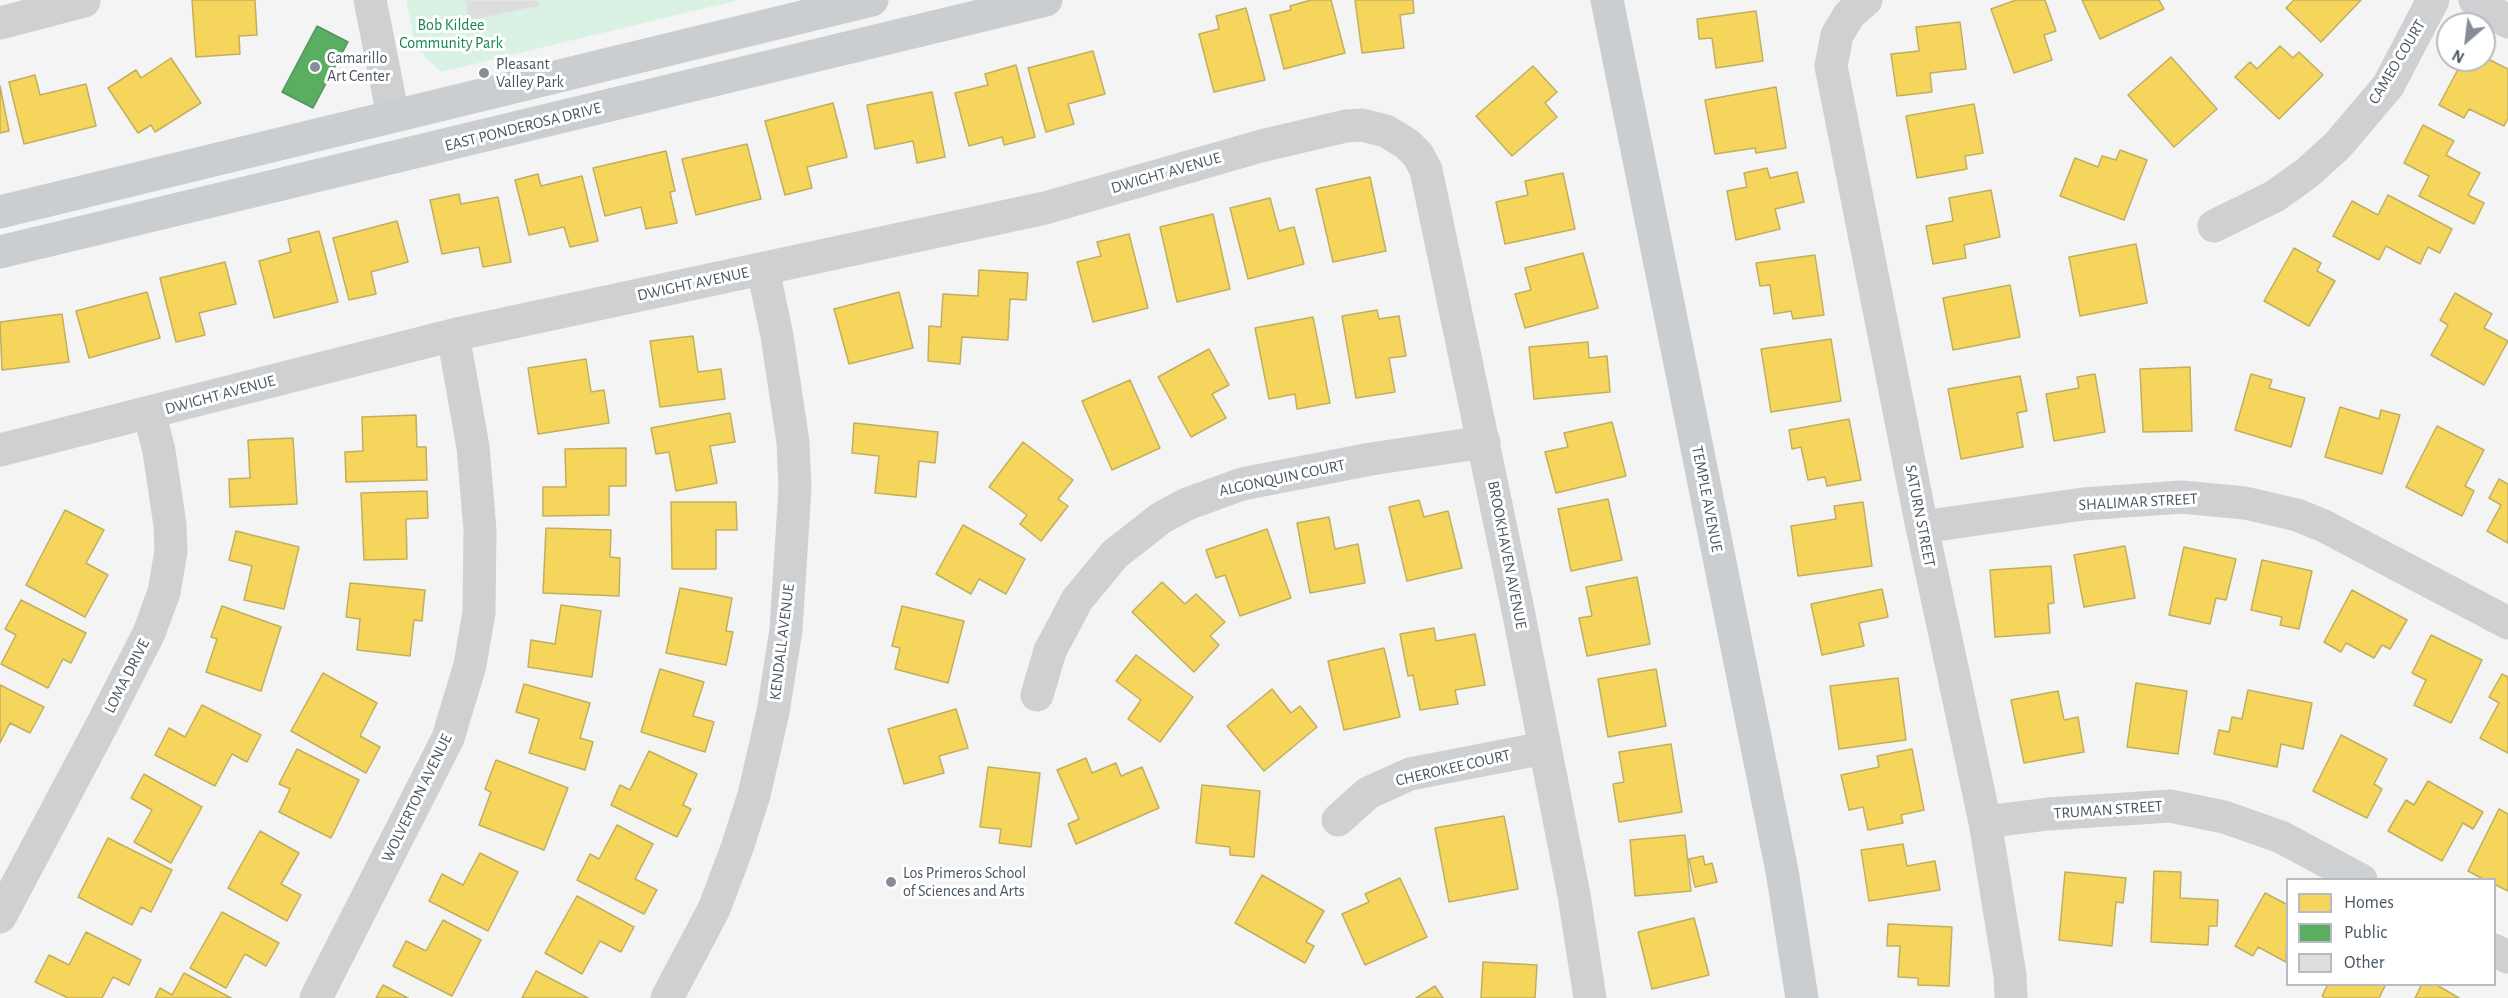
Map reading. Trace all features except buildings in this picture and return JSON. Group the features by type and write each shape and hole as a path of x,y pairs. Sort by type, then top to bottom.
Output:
{"main road":[{"path":"0,212 873,0"},
{"name":"EAST PONDEROSA DRIVE","path":"0,252 1046,0"},
{"name":"TEMPLE AVENUE","path":"1607,0 1782,871 1802,998"},
{"path":"393,116 401,157"}],"street":[{"path":"370,0 393,116"},
{"name":"SATURN STREET","path":"1866,0 1849,15 1837,35 1831,66 1922,527 1985,822 2010,975 2011,998"},
{"name":"CAMEO COURT","path":"2214,226 2274,195 2307,173 2337,147 2388,86 2433,0"},
{"path":"2475,0 2508,22"},
{"path":"0,23 84,1"},
{"name":"DWIGHT AVENUE","path":"0,450 150,414 453,335 1045,208 1261,146 1346,126 1362,125 1386,131"},
{"name":"BROOKHAVEN AVENUE","path":"1386,131 1407,144 1418,155 1426,170 1484,442 1574,895 1590,998"},
{"name":"KENDALL AVENUE","path":"666,998 714,909 737,848 754,795 773,712 786,630 795,500 793,442 777,336 763,269"},
{"name":"WOLVERTON AVENUE","path":"316,998 448,738 470,665 479,612 480,530 473,447 453,335"},
{"name":"LOMA DRIVE","path":"0,917 124,682 148,633 164,592 171,551 170,525 159,451 150,414"},
{"name":"ALGONQUIN COURT","path":"1037,695 1050,651 1077,600 1115,554 1161,518 1187,504 1242,484 1371,459 1484,442"},
{"name":"SHALIMAR STREET","path":"1922,527 2083,504 2182,497 2245,503 2297,515 2324,526 2508,622"},
{"name":"CHEROKEE COURT","path":"1338,820 1368,793 1410,774 1544,748"},
{"name":"TRUMAN STREET","path":"1985,822 2048,814 2170,806 2224,817 2281,837 2359,878"}],"green space":[{"name":"Bob Kildee Community Park","path":"406,0 739,0 441,72 416,48"}],"place":[{"name":"Camarillo Art Center","path":"315,67"},
{"name":"Pleasant Valley Park","path":"484,73"},
{"name":"Los Primeros School of Sciences and Arts","path":"891,882"}]}
